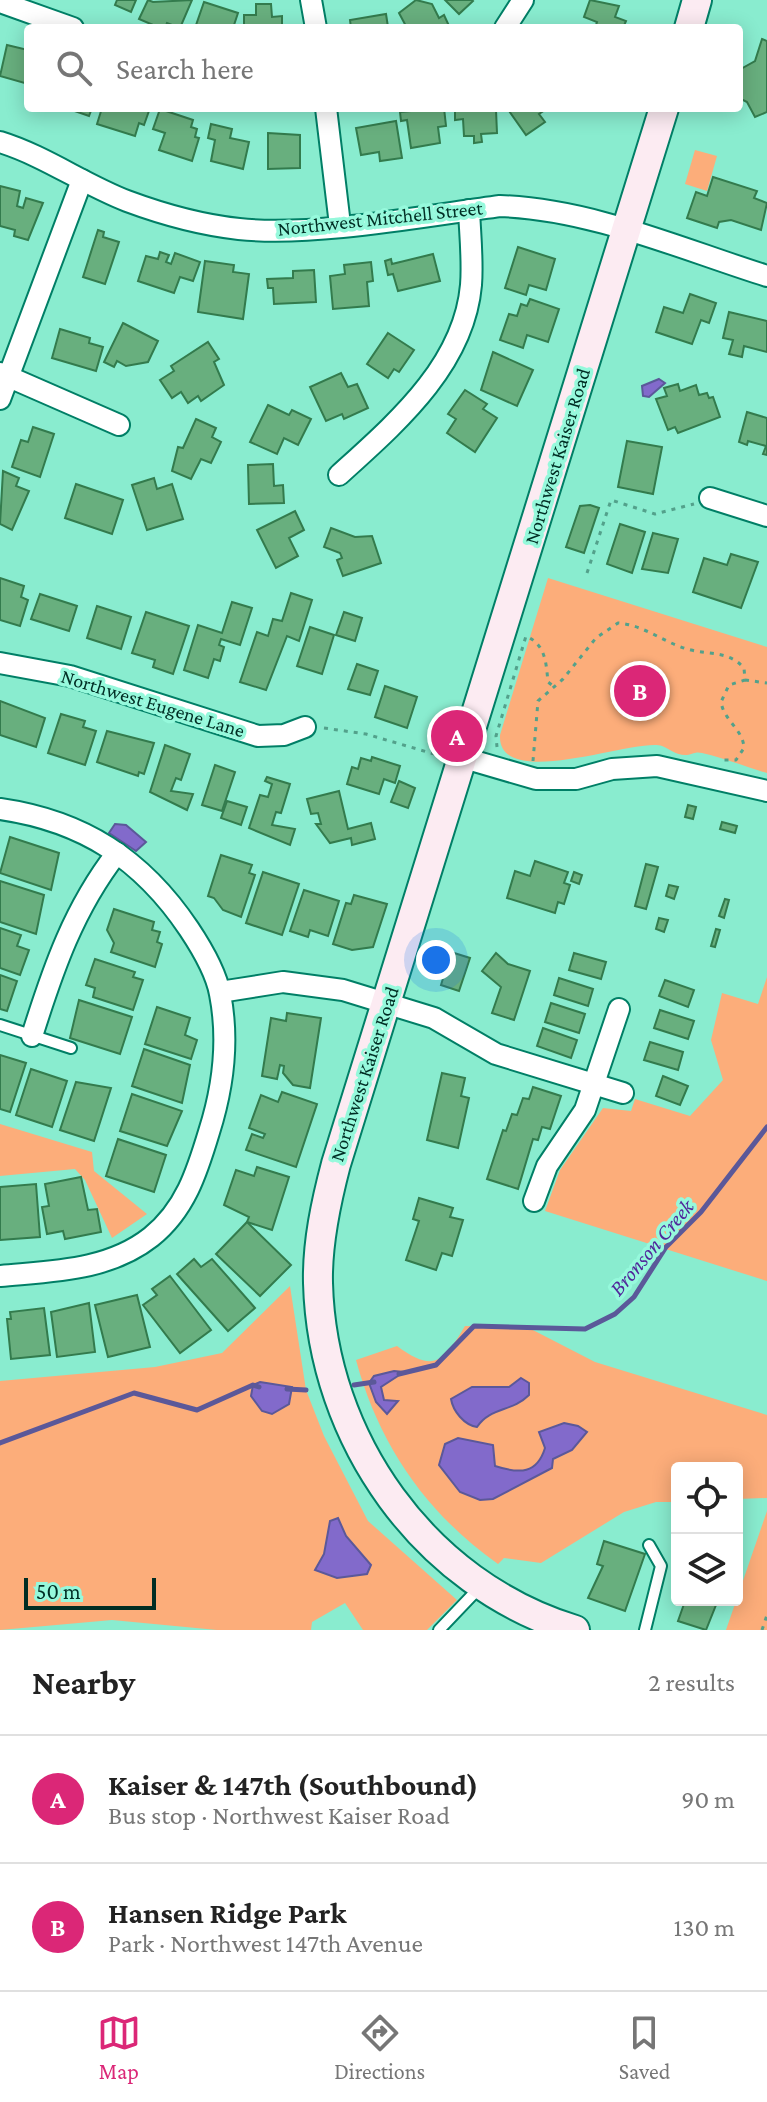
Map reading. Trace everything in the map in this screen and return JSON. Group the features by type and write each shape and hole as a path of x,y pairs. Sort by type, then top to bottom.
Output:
{"main road":[{"path":"690,24 697,0"},
{"name":"Northwest Kaiser Road","path":"575,1630 542,1619 481,1585 434,1547 385,1491 341,1406 322,1337 318,1282 326,1202 663,112"}],"street":[{"path":"311,0 315,24"},
{"path":"508,24 523,0"},
{"path":"0,2 62,24"},
{"path":"326,112 340,225"},
{"name":"Northwest Mitchell Street","path":"0,142 42,157 126,200 227,227 280,229 340,225 522,207 627,231 767,276"},
{"path":"0,399 4,374 82,180"},
{"path":"339,475 413,407 439,369 464,319 471,285 469,210"},
{"path":"4,374 119,425"},
{"path":"710,498 767,516"},
{"name":"Northwest Eugene Lane","path":"0,663 70,676 258,736 284,735 305,727"},
{"path":"463,760 536,779 576,779 612,769 657,766 767,791"},
{"path":"0,809 38,816 83,832 155,882 201,947 220,992 225,1056 219,1102 193,1184 173,1214 151,1237 116,1258 75,1269 0,1276"},
{"path":"32,1036 66,935 94,882 117,853"},
{"path":"220,992 283,982 343,990 434,1018 496,1054 623,1093"},
{"path":"534,1201 547,1166 582,1115 619,1009"}],"lane":[{"path":"0,1025 71,1048"},
{"path":"645,1630 661,1566 649,1545"},
{"path":"439,1630 481,1585"}],"path":[{"path":"587,573 611,500 655,514 710,498"},
{"path":"532,763 538,701 563,679 596,638 618,623 645,630 691,650 732,657 744,668 745,680"},
{"path":"502,754 497,748 496,736 526,636 539,644 548,682 553,686"},
{"path":"710,760 741,756 744,739 725,718 721,702 729,685 745,680 767,683"},
{"path":"305,727 366,734 463,760"},
{"path":"524,761 545,764"},
{"path":"762,1630 767,1615"}],"shaded area":[{"path":"695,150 717,156 707,191 685,184"},
{"path":"659,379 665,383 649,397 643,396 642,386"},
{"path":"548,578 767,647 767,773 702,753 679,754 662,746 648,745 543,762 521,760 505,752 500,735"},
{"path":"115,824 126,825 146,842 136,851 109,833"},
{"path":"767,977 767,1281 545,1211 560,1170 603,1108 631,1111 635,1099 690,1116 723,1080 711,1040 722,993 758,1004"},
{"path":"0,1124 92,1152 94,1171 147,1214 112,1238 85,1180 75,1169 0,1176"},
{"path":"290,1286 306,1390 324,1436 368,1521 457,1600 427,1630 363,1630 345,1603 312,1622 311,1630 217,1630 112,1620 0,1630 0,1381 155,1367 222,1353"},
{"path":"465,1326 527,1327 595,1362 767,1415 767,1498 743,1499 743,1462 671,1462 671,1502 656,1502 624,1512 541,1563 504,1558 498,1564 449,1523 409,1475 378,1421 356,1360 397,1346 421,1360 430,1361 437,1360 451,1348"},
{"path":"404,1372 381,1387 384,1400 398,1401 387,1414 376,1402 369,1383 374,1376"},
{"path":"521,1378 529,1383 529,1395 488,1416 477,1427 464,1420 452,1404 451,1399 472,1387 509,1387"},
{"path":"260,1382 292,1387 289,1404 272,1414 262,1411 251,1396 253,1385"},
{"path":"564,1423 587,1432 572,1450 553,1459 552,1468 493,1499 480,1500 460,1492 439,1465 445,1444 458,1438 493,1445 495,1466 526,1470 542,1457 545,1448 539,1432"},
{"path":"767,1511 767,1630 726,1630 734,1606 743,1606 743,1581"},
{"path":"338,1518 346,1536 371,1565 367,1574 337,1578 315,1570 324,1554 330,1521"}],"building":[{"path":"117,0 136,0 131,12 115,5"},
{"path":"148,0 192,0 182,24 151,24 139,19"},
{"path":"416,0 432,4 439,18 444,15 448,24 405,24 399,13"},
{"path":"445,0 472,0 473,1 459,14"},
{"path":"590,0 619,6 615,17 626,21 625,24 596,24 584,17"},
{"path":"204,2 238,13 234,24 196,24"},
{"path":"256,4 271,4 272,17 282,16 282,24 244,24 244,15 256,15"},
{"path":"386,14 388,24 350,24 350,20"},
{"path":"762,39 767,41 767,112 755,117 743,100 743,68 755,61"},
{"path":"7,45 24,49 24,83 0,76"},
{"path":"101,112 149,112 144,125 139,123 135,136 97,124"},
{"path":"159,112 193,120 191,127 197,129 195,137 199,138 192,161 159,150 165,133 153,129"},
{"path":"400,112 444,112 446,126 438,127 440,143 411,148 407,120 401,121"},
{"path":"455,112 496,112 497,133 481,134 482,142 474,143 474,136 464,136 463,119 455,120"},
{"path":"510,112 542,112 539,114 545,122 526,135"},
{"path":"396,121 402,158 380,161 379,152 361,155 356,128"},
{"path":"211,124 232,129 230,138 249,142 243,169 211,161 215,140 208,138"},
{"path":"268,133 300,135 300,168 268,169"},
{"path":"713,177 757,191 754,198 767,203 761,230 731,220 719,222 717,228 687,218 696,192 707,196"},
{"path":"0,186 20,191 17,206 23,208 26,198 43,203 28,240 14,236 15,230 0,226"},
{"path":"98,230 104,232 103,237 119,242 105,284 83,277"},
{"path":"518,247 555,259 546,290 529,285 526,295 505,288"},
{"path":"160,252 169,255 166,262 171,264 175,253 200,262 193,281 180,277 174,293 138,281 146,256 158,259"},
{"path":"433,254 440,281 398,291 393,274 388,275 385,261 391,259 392,264"},
{"path":"205,261 234,265 233,272 249,274 243,319 198,312"},
{"path":"371,262 373,281 367,282 369,306 333,309 330,276 345,274 344,265"},
{"path":"314,270 316,302 274,304 273,288 268,288 267,279 293,278 293,271"},
{"path":"690,294 716,303 709,323 701,320 692,344 656,332 664,307 683,313"},
{"path":"530,299 559,309 548,342 527,335 523,348 500,340 509,314 517,316 521,304 527,306"},
{"path":"729,312 767,321 767,352 744,346 742,357 729,354 733,340 723,338"},
{"path":"123,323 158,341 148,362 126,366 117,361 114,367 104,362"},
{"path":"60,329 90,338 89,343 103,347 96,371 52,358"},
{"path":"388,333 414,350 399,372 394,369 388,378 367,364"},
{"path":"208,342 219,359 214,362 224,385 201,401 198,396 188,403 181,392 172,398 160,380 174,371 171,366"},
{"path":"493,352 533,370 517,406 481,390"},
{"path":"341,373 348,387 357,384 368,408 344,419 342,414 326,421 310,387"},
{"path":"678,384 680,391 696,385 699,395 707,393 709,398 713,397 720,417 678,433 675,427 668,430 656,399 667,396 664,388"},
{"path":"465,390 487,404 483,409 497,418 475,452 447,433 456,419 448,414"},
{"path":"268,405 289,415 292,410 311,419 298,445 284,438 277,454 250,442"},
{"path":"747,412 767,418 767,455 763,454 766,446 739,442"},
{"path":"196,419 216,428 212,437 221,442 211,463 201,459 191,479 172,471 178,447 183,448"},
{"path":"33,427 54,434 40,477 12,467 21,440 28,442"},
{"path":"627,441 662,447 653,494 618,487"},
{"path":"273,464 274,486 283,485 284,503 249,504 248,465"},
{"path":"3,471 19,478 16,486 29,491 12,530 0,524"},
{"path":"154,478 157,489 172,484 183,519 147,530 132,485"},
{"path":"76,484 123,500 112,534 65,518"},
{"path":"580,506 599,508 584,553 566,547"},
{"path":"295,511 304,530 289,538 298,556 276,568 257,530"},
{"path":"620,524 645,532 632,573 607,564"},
{"path":"331,528 355,537 372,536 381,563 343,576 337,560 342,558 340,553 324,547"},
{"path":"653,533 678,539 668,573 642,569"},
{"path":"731,554 758,562 741,608 693,592 704,558 727,565"},
{"path":"0,578 24,586 21,597 28,600 20,626 0,620"},
{"path":"291,593 312,600 299,641 287,636 266,690 240,682 257,632 268,636 273,619 282,621"},
{"path":"40,594 77,606 69,631 31,619"},
{"path":"232,602 252,608 240,645 221,639 219,645 224,647 220,661 214,659 208,678 184,670 198,625 222,633"},
{"path":"97,606 131,617 121,649 87,638"},
{"path":"146,612 189,626 173,674 153,667 155,660 132,653"},
{"path":"344,612 362,618 355,641 336,635"},
{"path":"310,627 334,635 322,674 297,666"},
{"path":"357,664 378,671 370,695 348,689"},
{"path":"385,686 417,697 407,728 375,717"},
{"path":"0,701 45,718 36,747 0,735"},
{"path":"61,714 85,721 83,727 96,731 85,765 48,753"},
{"path":"107,731 154,743 144,774 139,772 138,776 97,762"},
{"path":"165,745 190,754 181,780 176,778 171,791 193,794 187,810 150,792"},
{"path":"372,757 400,766 395,783 384,779 379,794 347,784 352,767 358,769 361,758 371,761"},
{"path":"215,765 235,772 222,811 202,805"},
{"path":"267,777 290,784 281,813 276,812 272,825 295,829 290,845 249,828 260,795 268,797 272,784 265,781"},
{"path":"399,781 415,788 408,808 391,802"},
{"path":"339,791 348,829 371,823 375,839 352,845 351,838 330,843 316,824 321,824 318,813 311,814 307,799"},
{"path":"227,801 247,807 241,825 221,818"},
{"path":"688,805 696,807 693,819 685,817"},
{"path":"722,822 737,826 735,833 720,829"},
{"path":"10,837 59,853 51,890 0,873"},
{"path":"221,855 252,865 249,873 255,875 241,917 223,910 214,898 208,896"},
{"path":"535,861 568,872 564,883 570,885 564,904 558,902 555,913 507,898 515,871 530,876"},
{"path":"646,864 658,867 646,909 635,906"},
{"path":"263,872 299,884 282,935 246,923"},
{"path":"574,872 582,875 579,884 571,881"},
{"path":"0,881 44,895 36,934 0,922"},
{"path":"669,885 678,887 674,899 666,896"},
{"path":"304,890 339,901 328,936 310,930 308,937 290,931"},
{"path":"354,895 387,904 373,947 352,950 333,944 346,903 351,904"},
{"path":"725,899 729,900 724,918 719,916"},
{"path":"114,909 154,922 152,930 160,932 157,942 162,944 155,967 111,952 114,943 107,930"},
{"path":"659,918 668,920 664,932 656,929"},
{"path":"0,928 21,935 17,946 29,950 20,975 0,968"},
{"path":"716,929 720,930 715,947 711,946"},
{"path":"451,952 470,958 459,991 441,985"},
{"path":"496,953 508,964 530,971 514,1020 492,1013 501,987 482,971"},
{"path":"574,953 606,962 601,979 569,970"},
{"path":"95,959 135,972 133,977 143,980 133,1010 93,997 95,988 86,985"},
{"path":"0,975 17,981 7,1011 0,1009"},
{"path":"559,978 593,989 588,1006 554,995"},
{"path":"665,980 694,990 688,1007 659,996"},
{"path":"79,1000 132,1017 120,1054 70,1038"},
{"path":"551,1003 585,1014 579,1033 545,1022"},
{"path":"157,1007 190,1018 185,1035 197,1040 191,1059 145,1044"},
{"path":"660,1010 694,1021 688,1039 654,1028"},
{"path":"287,1013 321,1018 310,1088 293,1085 283,1073 284,1066 280,1065 277,1079 262,1076 271,1018 286,1021"},
{"path":"543,1028 577,1040 571,1058 537,1046"},
{"path":"650,1042 683,1052 678,1070 644,1060"},
{"path":"144,1049 190,1065 182,1103 132,1086"},
{"path":"0,1055 26,1063 10,1112 0,1109"},
{"path":"31,1069 67,1081 52,1127 16,1115"},
{"path":"442,1073 465,1078 461,1096 469,1098 458,1148 427,1140"},
{"path":"663,1076 688,1086 680,1105 656,1096"},
{"path":"76,1082 111,1088 94,1141 60,1130"},
{"path":"533,1087 561,1096 550,1129 542,1127 538,1140 533,1139 518,1189 487,1179 503,1130 506,1131 512,1114 517,1115 523,1098 529,1099"},
{"path":"282,1092 317,1104 296,1167 246,1150 252,1134 263,1138 265,1134 249,1128 261,1095 278,1102"},
{"path":"132,1094 182,1111 167,1146 120,1131"},
{"path":"118,1139 166,1155 154,1192 106,1176"},
{"path":"257,1167 289,1177 272,1230 247,1222 249,1217 224,1205 236,1170 254,1176"},
{"path":"81,1177 88,1210 97,1209 101,1232 65,1239 63,1231 47,1234 42,1207 49,1206 45,1184"},
{"path":"36,1184 40,1237 0,1240 0,1187"},
{"path":"419,1198 453,1208 450,1217 463,1220 452,1256 442,1253 436,1270 406,1260 419,1221 413,1219"},
{"path":"247,1222 291,1265 260,1296 216,1254"},
{"path":"194,1259 201,1267 212,1259 255,1308 228,1331 177,1274"},
{"path":"170,1276 211,1330 180,1353 143,1305 157,1295 152,1289"},
{"path":"137,1295 150,1347 108,1357 95,1305"},
{"path":"89,1303 95,1352 57,1357 51,1312"},
{"path":"44,1308 50,1355 11,1359 7,1319 11,1319 10,1312"},
{"path":"604,1541 645,1554 625,1611 588,1598 603,1566 597,1564"},
{"path":"683,1606 716,1606 706,1630 678,1621"}],"waterway":[{"name":"Bronson Creek","path":"399,1374 436,1365 474,1326 585,1329 615,1314 634,1297 666,1247 701,1212 767,1127"},
{"name":"Bronson Creek","path":"354,1385 374,1382"},
{"name":"Bronson Creek","path":"0,1443 134,1393 197,1410 253,1385 259,1387"},
{"name":"Bronson Creek","path":"287,1389 306,1390"}],"place":[{"name":"Hansen Ridge Park","path":"640,691"},
{"name":"Kaiser & 147th (Southbound)","path":"457,736"}]}
